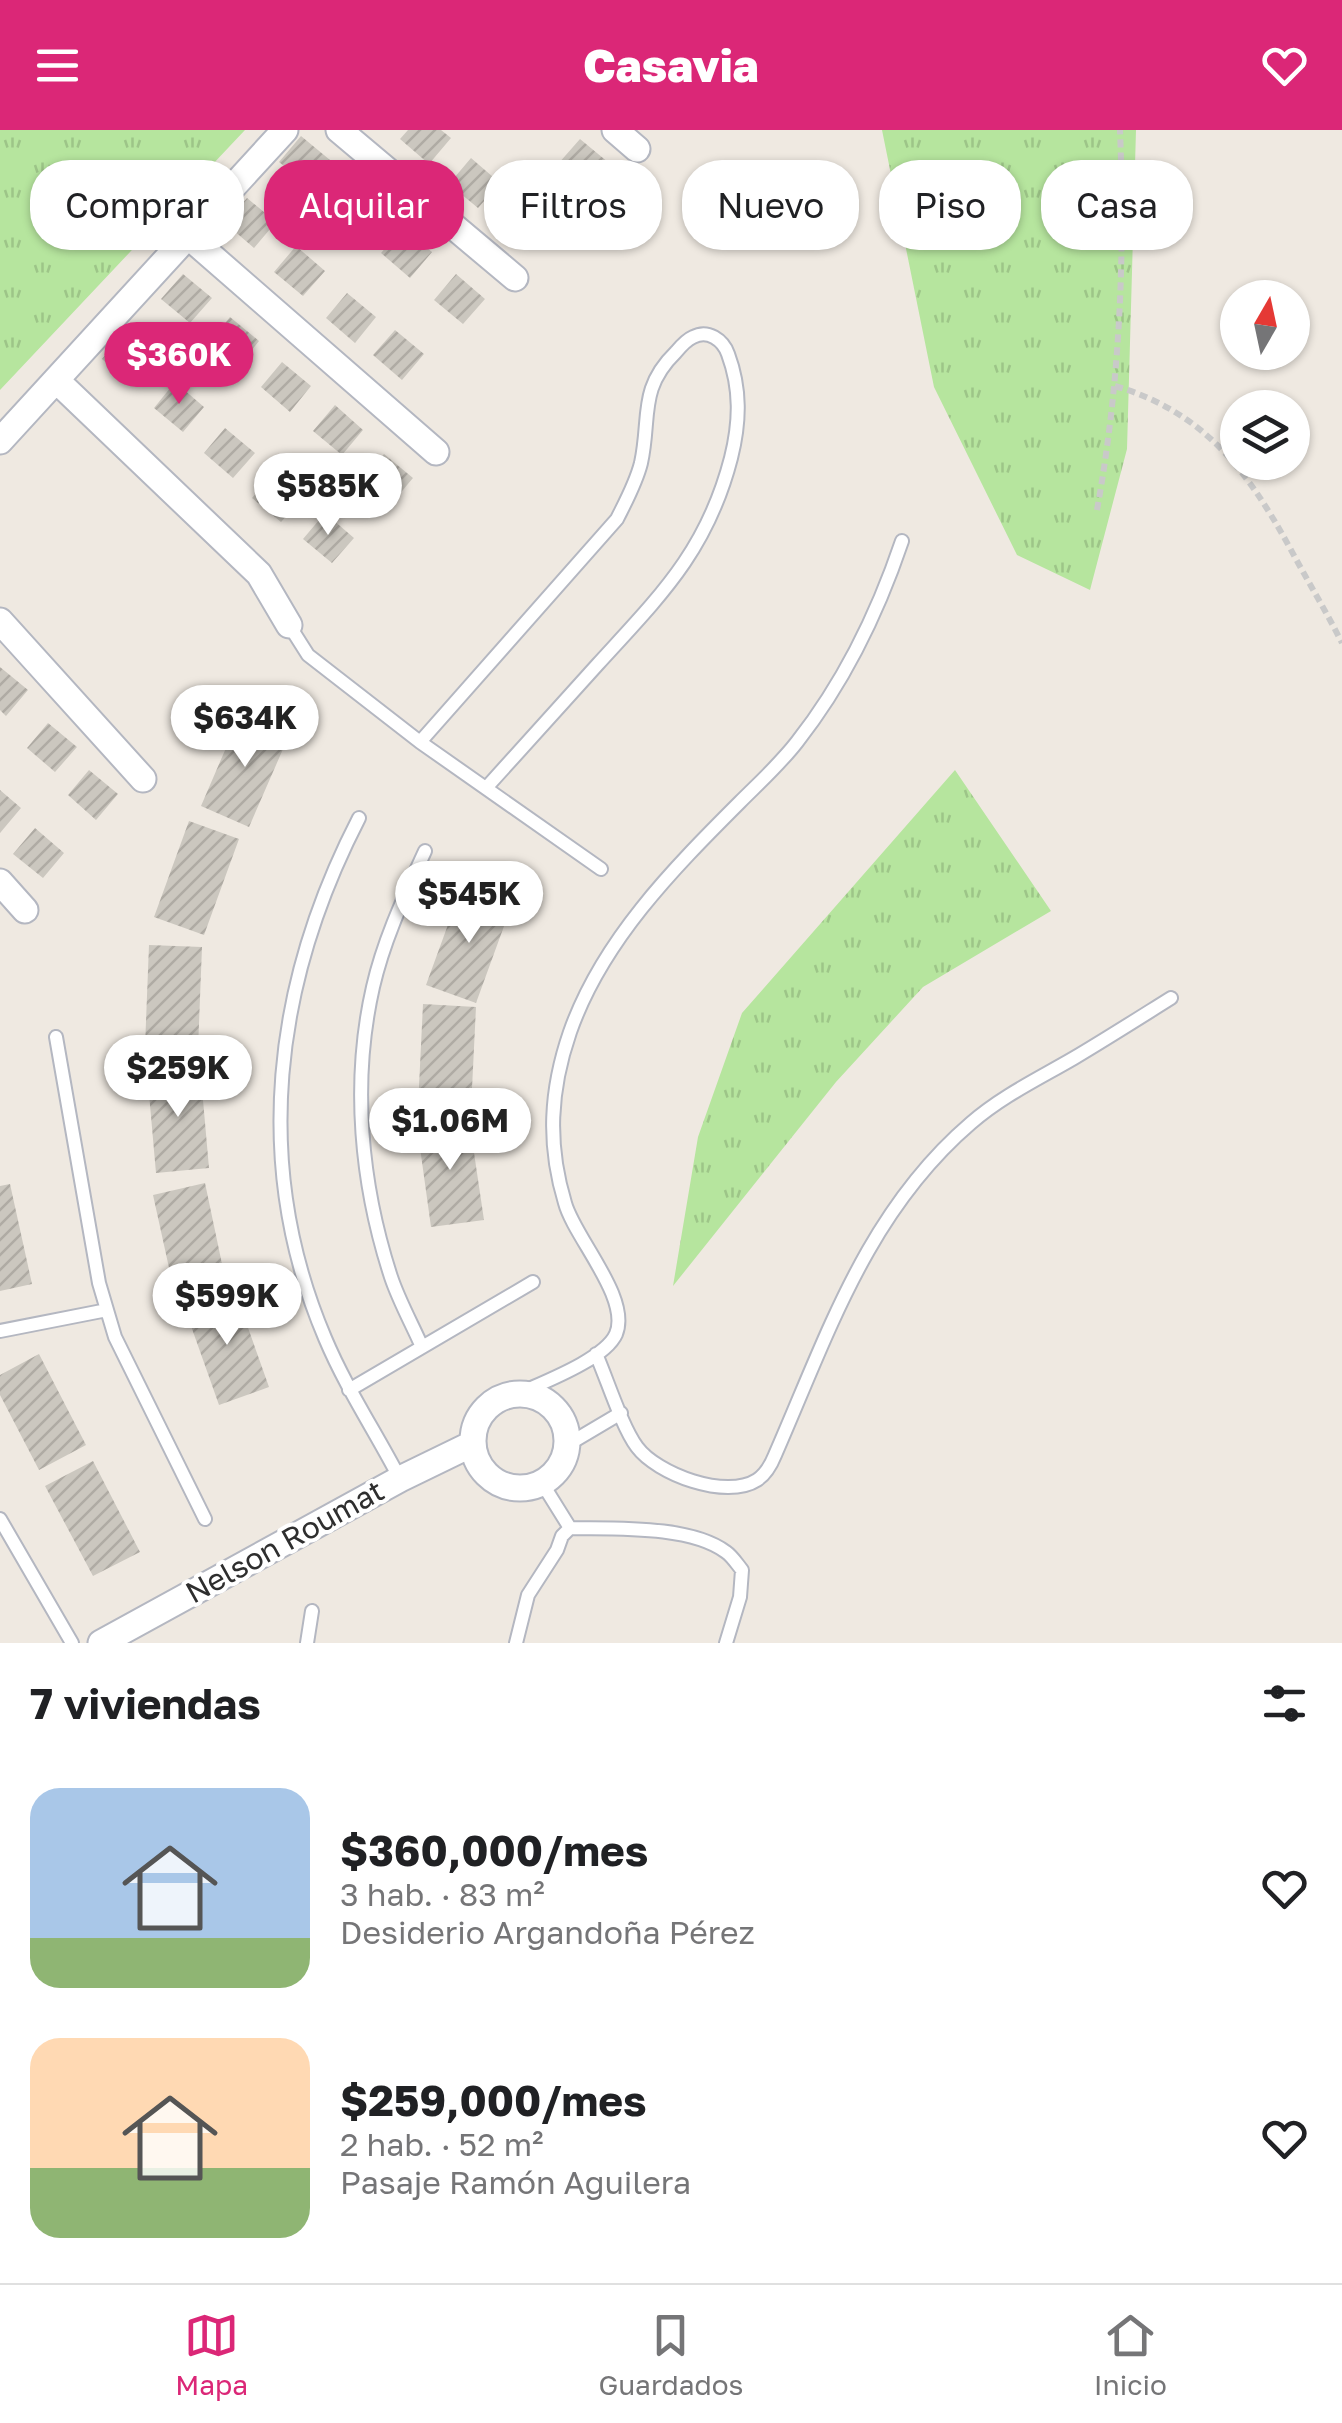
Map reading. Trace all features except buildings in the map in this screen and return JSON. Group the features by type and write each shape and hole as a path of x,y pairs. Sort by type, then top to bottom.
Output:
{"street":[{"path":"244,173 284,130"},
{"path":"340,130 515,278"},
{"path":"614,130 637,149"},
{"path":"0,442 173,250"},
{"path":"204,250 436,452"},
{"path":"56,380 259,574 290,625"},
{"path":"0,621 143,779"},
{"path":"0,882 25,910"},
{"path":"520,1393 549,1404 560,1415 567,1445 555,1474 527,1488 511,1488 496,1482 475,1459 472,1444 481,1414 505,1396 520,1393"},
{"name":"Nelson Roumat","path":"101,1643 400,1479 472,1444"}],"lane":[{"path":"420,742 617,519 642,462 648,394 658,371 690,338 700,334 718,338 734,368 739,414 728,470 712,517 672,582 486,788"},
{"path":"520,1393 596,1354 616,1333 618,1316 600,1270 566,1209 556,1172 551,1130 553,1093 574,1020 610,949 634,916 768,775 821,710 868,632 902,542"},
{"path":"290,625 308,654 420,742 601,869"},
{"path":"359,818 332,871 305,946 284,1043 280,1102 288,1202 304,1280 349,1390 400,1479"},
{"path":"422,1347 392,1280 372,1209 362,1117 362,1062 373,988 394,918 425,851"},
{"path":"596,1354 637,1447 667,1472 692,1482 728,1486 759,1479 775,1455 851,1278 891,1209 916,1178 943,1148 1004,1098 1171,998"},
{"path":"56,1036 100,1283 115,1337 205,1520"},
{"path":"349,1390 532,1282"},
{"path":"0,1331 107,1310"},
{"path":"567,1445 622,1412"},
{"path":"542,1483 570,1528"},
{"path":"0,1518 72,1643"},
{"path":"516,1643 528,1595 570,1528 634,1529 694,1538 726,1552 742,1570 740,1597 726,1643"},
{"path":"308,1643 312,1611"}],"path":[{"path":"1097,510 1115,386 1123,274 1120,130"},
{"path":"1115,386 1161,402 1181,414 1241,469 1275,518 1342,643"}],"green space":[{"path":"0,130 245,130 217,160 30,160 30,250 132,250 0,390"},
{"path":"882,130 1136,130 1135,160 1041,160 1041,250 1133,250 1127,449 1090,590 1017,555 934,387 906,250 1021,250 1021,160 888,160"},
{"path":"955,770 1051,911 923,987 836,1082 673,1286 698,1137 742,1013"}]}
